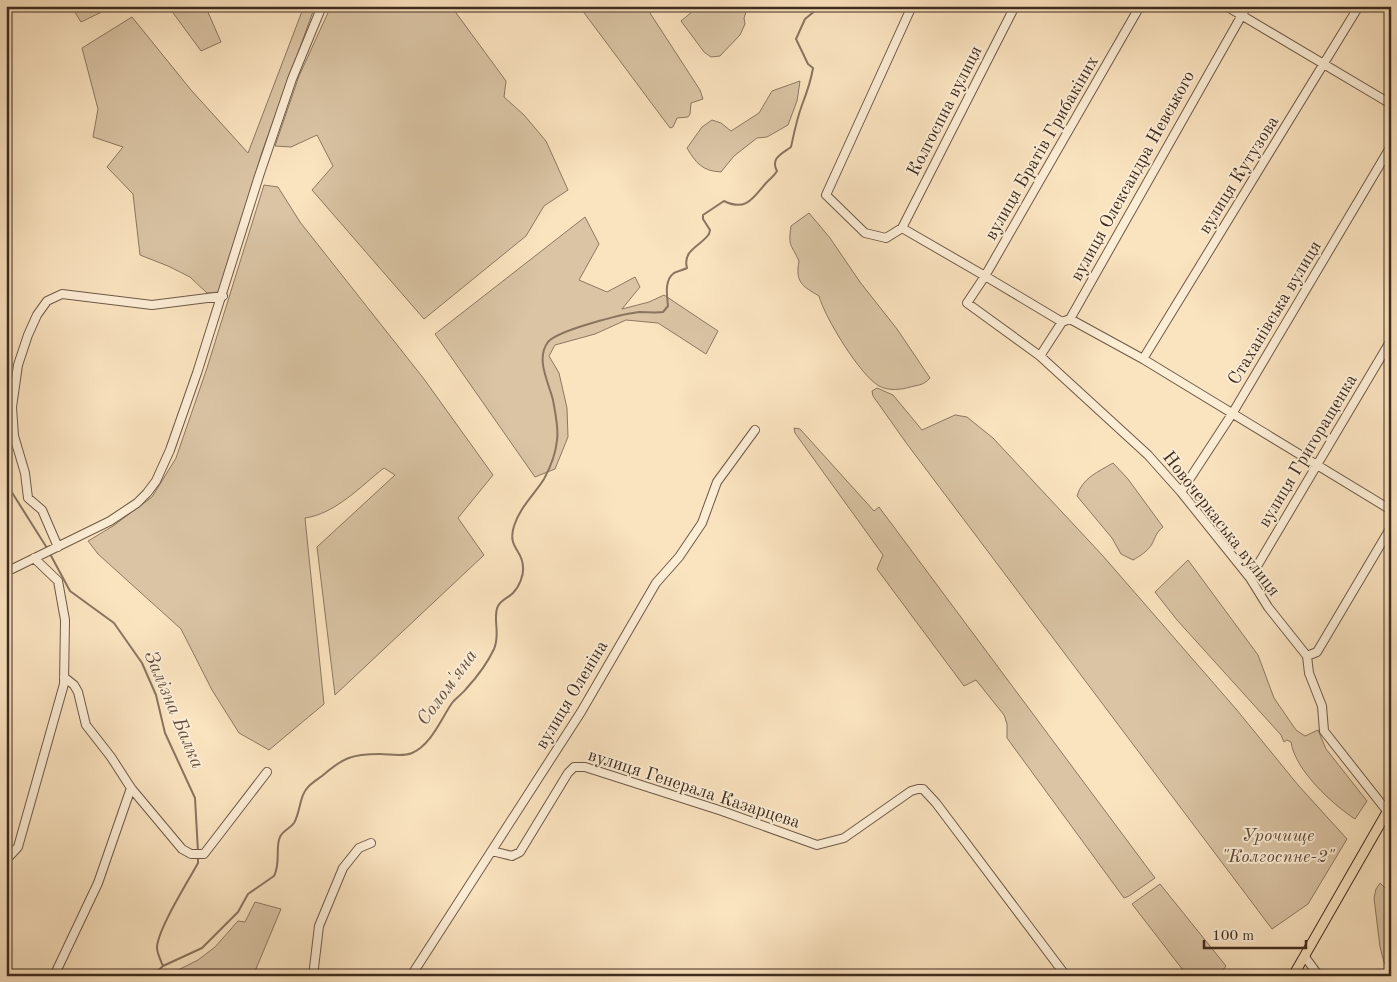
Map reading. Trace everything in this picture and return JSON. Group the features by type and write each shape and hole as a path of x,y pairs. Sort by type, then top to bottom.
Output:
{"main road":[{"path":"1293,976 1389,808"}],"street":[{"path":"6,572 110,521 147,493 156,481 170,450 223,296 259,176 292,79 322,6"},
{"path":"912,6 826,195 865,233 886,238 902,228 1066,320 1143,360 1391,510"},
{"name":"Колгоспна вулиця","path":"902,228 1016,6"},
{"name":"вулиця Братів Грибакіних","path":"967,303 986,276 1140,6"},
{"path":"1226,6 1324,66 1391,104"},
{"name":"вулиця Олександра Невського","path":"1040,356 1066,320 1247,6"},
{"name":"вулиця Кутузова","path":"1143,360 1359,6"},
{"name":"Стаханівська вулиця","path":"1181,492 1232,414 1391,146"},
{"path":"55,548 42,510 28,498 25,473 14,436 12,407 18,365 37,314 47,301 62,294 152,305 223,296"},
{"name":"Новочеркаська вулиця","path":"967,303 1040,356 1148,455 1181,492 1250,578 1268,607 1307,656 1309,673 1322,706 1324,731 1389,808"},
{"name":"вулиця Григоращенка","path":"1250,578 1391,340"},
{"name":"вулиця Оленіна","path":"411,976 581,712 656,583 679,557 702,523 718,482 755,430"},
{"path":"1307,656 1317,652 1391,526"},
{"path":"6,860 18,847 64,684 65,620 58,581 35,557"},
{"path":"64,676 74,685 78,692 86,725 111,756 131,788 182,849 193,855 203,854 268,772"},
{"name":"вулиця Генерала Казарцева","path":"492,851 512,856 520,852 568,773 574,767 585,767 722,811 817,845 844,838 911,791 923,789 936,803 1066,976"},
{"path":"54,976 98,883 131,788"},
{"path":"313,976 319,926 343,868 359,848 371,843"},
{"path":"1305,957 1319,976"}],"green space":[{"path":"71,6 114,6 81,22"},
{"path":"168,6 211,6 207,10 221,42 201,51"},
{"path":"304,6 315,6 262,152 220,292 207,293 190,277 140,255 133,194 107,167 123,147 93,137 98,109 82,48 132,17 191,90 248,153"},
{"path":"331,6 451,6 506,81 504,97 524,115 546,141 568,190 544,206 526,236 424,319 312,190 333,166 317,135 291,147 275,146 299,76"},
{"path":"579,6 658,6 650,13 700,90 703,99 691,103 688,117 677,118 673,127 670,128"},
{"path":"699,6 748,6 744,18 745,24 740,35 720,56 711,57 704,52 681,21"},
{"path":"800,81 797,101 788,125 767,137 757,138 734,156 721,172 704,168 693,158 687,148 702,127 712,120 721,123 731,131 759,113 772,91"},
{"path":"264,185 278,187 300,222 424,379 493,475 458,518 484,555 335,695 317,547 395,475 384,468 337,505 327,511 305,518 324,704 269,750 239,733 212,690 181,629 98,554 88,541 113,526 152,497 176,458 207,368"},
{"path":"809,213 830,238 860,282 897,329 930,378 926,382 903,389 890,389 883,388 871,380 844,345 828,318 819,296 801,283 798,274 799,261 790,242 791,226"},
{"path":"585,217 599,244 579,280 607,292 635,277 640,287 622,309 649,302 664,295 718,331 706,354 658,323 626,320 595,334 555,345 549,356 559,373 567,408 568,437 555,469 535,477 435,334"},
{"name":"Урочище \"Колгоспне-2\"","path":"877,388 893,395 922,430 955,415 967,417 993,438 1103,556 1236,709 1298,785 1347,839 1308,904 1272,929 907,444 873,396 872,391"},
{"path":"794,428 800,429 874,511 879,507 1155,878 1124,898 1007,738 1007,724 1004,715 976,680 964,686 877,569 883,555 795,433"},
{"path":"1113,463 1128,479 1163,527 1157,533 1148,549 1133,560 1121,554 1112,538 1077,496 1087,480"},
{"name":"Урочище \"Колгоспне-2\"","path":"1188,560 1258,655 1274,698 1296,730 1305,736 1318,730 1326,749 1367,801 1355,819 1336,805 1307,775 1299,764 1291,742 1287,740 1284,742 1281,735 1177,620 1155,592"},
{"path":"1380,883 1391,894 1391,975 1384,962 1380,947 1374,898"},
{"path":"1160,884 1226,966 1220,974 1209,976 1198,972 1186,974 1132,904"},
{"path":"255,902 281,909 253,976 166,976 198,960 215,947 238,921 245,922"}],"waterway":[{"name":"Солом'яна","path":"152,976 163,966 202,948 238,912 248,894 274,876 280,837 294,823 303,794 311,785 348,758 370,754 405,755 419,749 430,738 452,703 482,670 496,643 496,611 498,606 515,590 523,574 521,557 512,539 514,526 523,507 544,479 556,445 558,431 553,400 544,371 544,349 554,337 591,323 639,312 663,312 668,306 667,288 671,276 687,268 686,262 690,252 709,234 710,230 703,219 703,215 724,201 738,205 748,202 775,174 777,171 775,167 776,160 791,147 813,68 808,64 796,39 805,19 821,6"},
{"name":"Залізна Балка","path":"6,483 47,548"},
{"name":"Залізна Балка","path":"49,552 70,591 114,623 142,663 156,695 165,733 195,798 198,852"},
{"name":"Залізна Балка","path":"163,966 157,950 158,940 198,863 198,857"}]}
